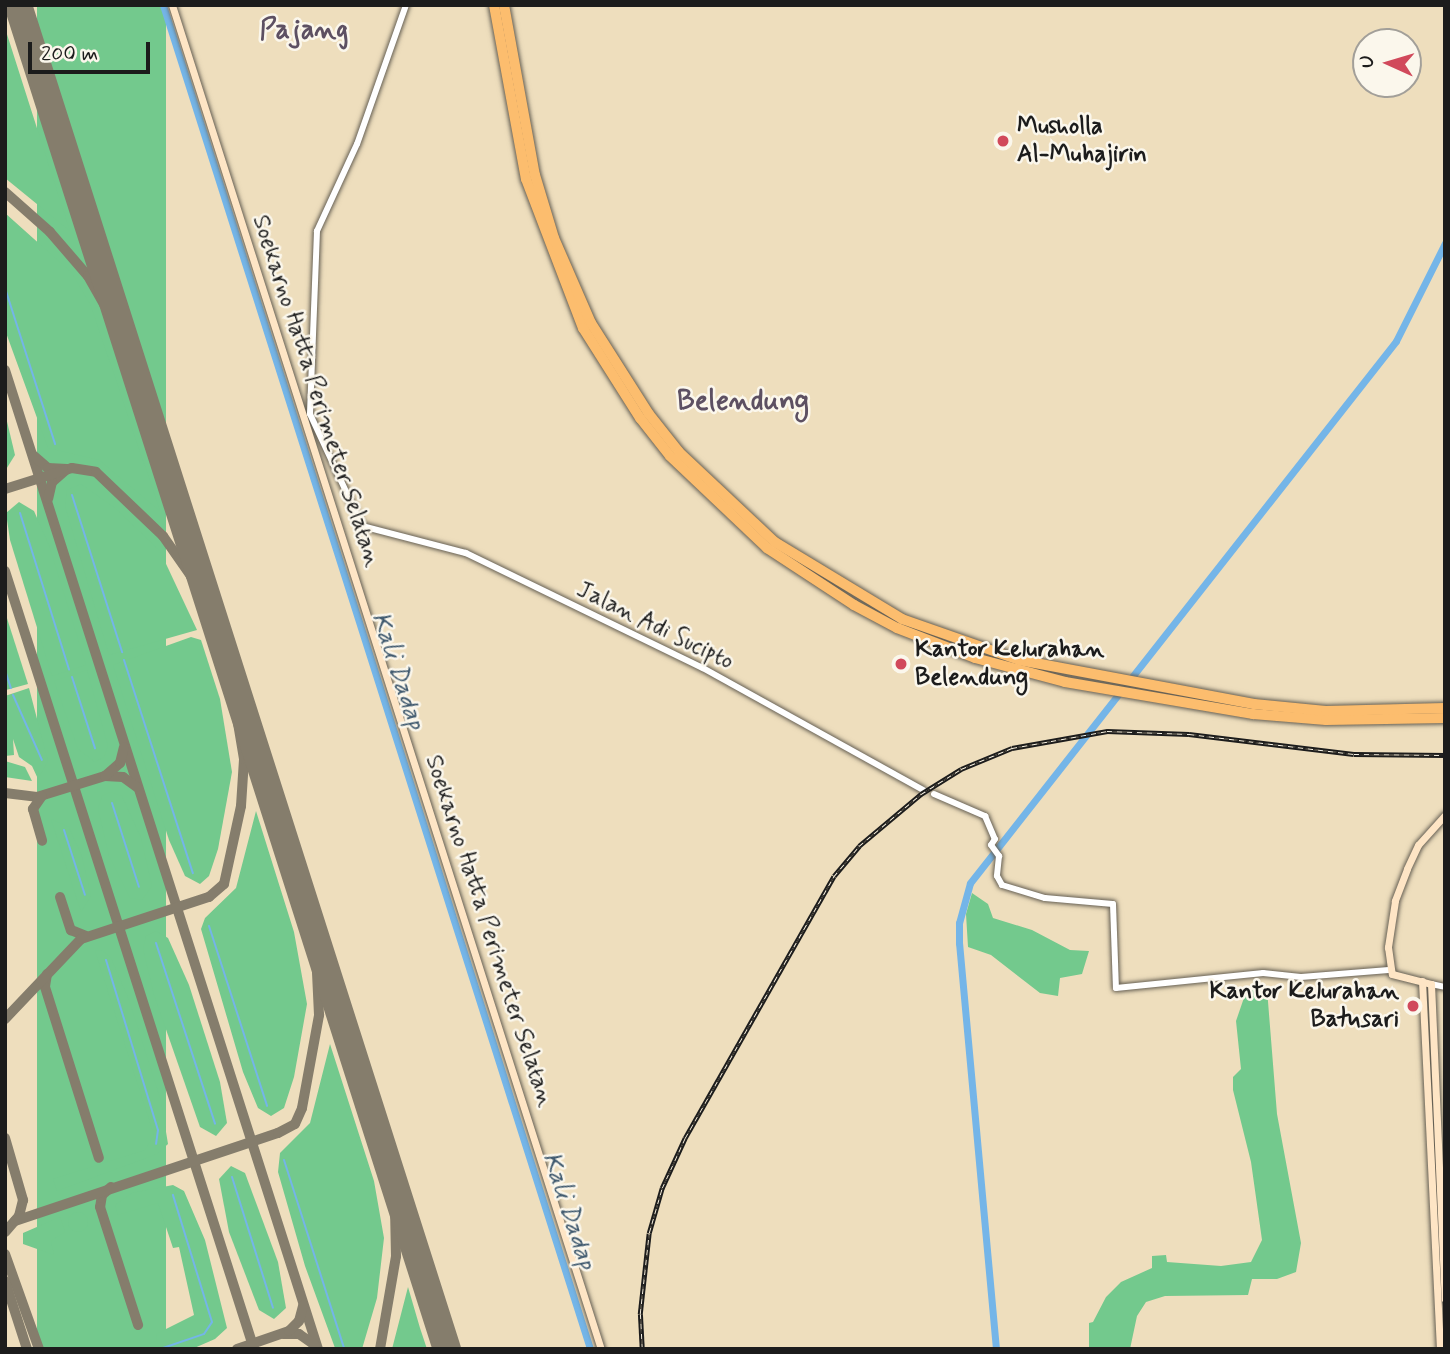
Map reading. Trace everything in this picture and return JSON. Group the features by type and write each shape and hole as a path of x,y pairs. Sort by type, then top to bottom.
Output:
{"highway":[{"path":"494,5 526,180 587,326 680,452 744,517 807,565 869,602 943,636 1133,694 1326,720 1445,718"},
{"path":"504,5 535,175 581,313"},
{"path":"1107,684 1139,684 1254,704 1326,711 1445,708"}],"main road":[{"name":"Soekarno Hatta Perimeter Selatan","path":"172,5 601,1349"},
{"path":"1445,815 1418,845 1395,901 1389,971 1432,984 1445,1299"},
{"path":"1422,981 1442,1337 1440,1349"}],"street":[{"name":"Jalan Adi Sucipto","path":"406,5 357,144 317,232 310,414 360,524 466,553 703,668 923,790"},
{"path":"934,794 985,816 1002,885 1045,898 1113,904 1116,988 1263,973 1293,977 1389,971"},
{"path":"1432,984 1445,987"}],"green space":[{"path":"37,5 166,5 166,1349 37,1349"},
{"path":"5,28 43,147 70,231 5,178"},
{"path":"5,213 72,273 91,306 160,511 99,460 48,448 5,330"},
{"path":"5,413 15,455 5,471"},
{"path":"81,484 115,508 160,551 197,630 109,655 65,506 67,490"},
{"path":"19,502 34,511 50,548 86,665 52,676 10,540 6,513"},
{"path":"5,612 28,684 6,690 5,690"},
{"path":"191,637 201,640 220,699 232,772 218,849 209,876 200,884 185,876 169,840 113,665"},
{"path":"87,670 108,746 104,757 95,762 78,749 54,681"},
{"path":"29,688 48,761 38,779 32,766 19,757 13,739 14,755 5,756 5,696"},
{"path":"5,761 25,767 32,781 5,777"},
{"path":"110,792 122,796 141,838 152,886 142,900 130,898 109,856 98,809 102,796"},
{"path":"256,811 294,932 307,1004 294,1077 284,1108 271,1116 258,1108 243,1072 201,929 205,918 236,888"},
{"path":"51,819 69,827 82,857 91,896 81,912"},
{"path":"972,893 988,904 993,918 1032,930 1070,950 1089,951 1082,974 1060,978 1058,996 1040,993 991,955 968,947 966,914"},
{"path":"156,931 168,938 189,985 220,1082 227,1123 216,1136 200,1127 154,995 143,949 146,936"},
{"path":"102,950 111,958 129,1000 161,1101 168,1144 157,1154 57,1191 53,1179 145,1150 154,1135 95,951"},
{"path":"1247,989 1267,989 1277,1114 1301,1243 1296,1272 1277,1279 1252,1279 1248,1295 1165,1296 1146,1302 1137,1316 1130,1349 1089,1349 1089,1323 1093,1322 1106,1297 1121,1282 1152,1268 1152,1256 1166,1255 1167,1262 1221,1266 1251,1262 1262,1240 1251,1162 1233,1090 1233,1077 1241,1069 1236,1021"},
{"path":"330,1044 374,1181 384,1238 377,1298 362,1349 335,1348 305,1266 278,1172 280,1153 310,1123"},
{"path":"231,1166 245,1173 278,1262 286,1308 274,1319 259,1310 229,1232 219,1179"},
{"path":"173,1185 184,1191 205,1240 227,1328 215,1339 192,1349 132,1349 157,1341 156,1334 194,1315 179,1247 173,1248 158,1203 118,1215 115,1205 132,1193"},
{"path":"78,1212 85,1215 88,1222 85,1229 78,1232 71,1229 68,1222 71,1215"},
{"path":"60,1217 65,1232 51,1241 54,1255 23,1244 23,1233"},
{"path":"408,1287 420,1328 427,1349 392,1349"}],"waterway":[{"name":"Kali Dadap","path":"163,5 590,1349"},
{"path":"996,1349 959,943 959,923 970,883 1396,341 1445,243"},
{"path":"5,288 55,444"},
{"path":"72,495 122,652"},
{"path":"20,513 69,669"},
{"path":"124,660 193,873"},
{"path":"5,670 11,688"},
{"path":"72,677 95,748"},
{"path":"13,695 42,760"},
{"path":"112,803 139,887"},
{"path":"64,830 85,895"},
{"path":"209,926 267,1106"},
{"path":"156,943 215,1124"},
{"path":"106,960 158,1130 156,1144"},
{"path":"284,1160 344,1348"},
{"path":"232,1177 273,1308"},
{"path":"160,1349 204,1334 212,1322 173,1195"}],"taxiway":[{"path":"5,192 50,232 88,276 126,343"},
{"path":"5,370 318,1349"},
{"path":"34,456 48,468 67,469 52,482 48,499"},
{"path":"5,489 72,468 96,472 163,536 191,576 216,627"},
{"path":"5,571 254,1349"},
{"path":"5,1019 81,939 209,897 224,884 241,806 244,759 228,663"},
{"path":"5,793 37,797 105,776 120,763 124,747"},
{"path":"105,776 123,777 137,787"},
{"path":"42,796 33,809 42,841"},
{"path":"60,897 71,930 86,936"},
{"path":"15,1221 278,1133 295,1124 302,1108 319,1015 316,952 306,906"},
{"path":"47,974 45,987 99,1158"},
{"path":"5,1138 23,1200 19,1216 5,1232"},
{"path":"380,1349 396,1256 395,1207 385,1154"},
{"path":"111,1187 102,1195 100,1207 138,1325"},
{"path":"5,1254 39,1349"},
{"path":"5,1281 27,1349"},
{"path":"237,1349 289,1331 299,1321 303,1306"},
{"path":"283,1334 299,1334 315,1345"}],"runway":[{"path":"18,5 447,1349"}],"railway":[{"path":"642,1349 640,1314 649,1233 662,1188 685,1138 834,876 859,846 921,794 961,769 1012,748 1107,731 1189,734 1354,754 1445,755"}],"place":[{"name":"Musholla Al-Muhajirin","path":"1003,141"},
{"name":"Kantor Kelurahan Belendung","path":"901,664"},
{"name":"Kantor Kelurahan Batusari","path":"1413,1006"}],"district":[{"name":"Pajang","path":"304,31"},
{"name":"Belendung","path":"743,402"}]}
